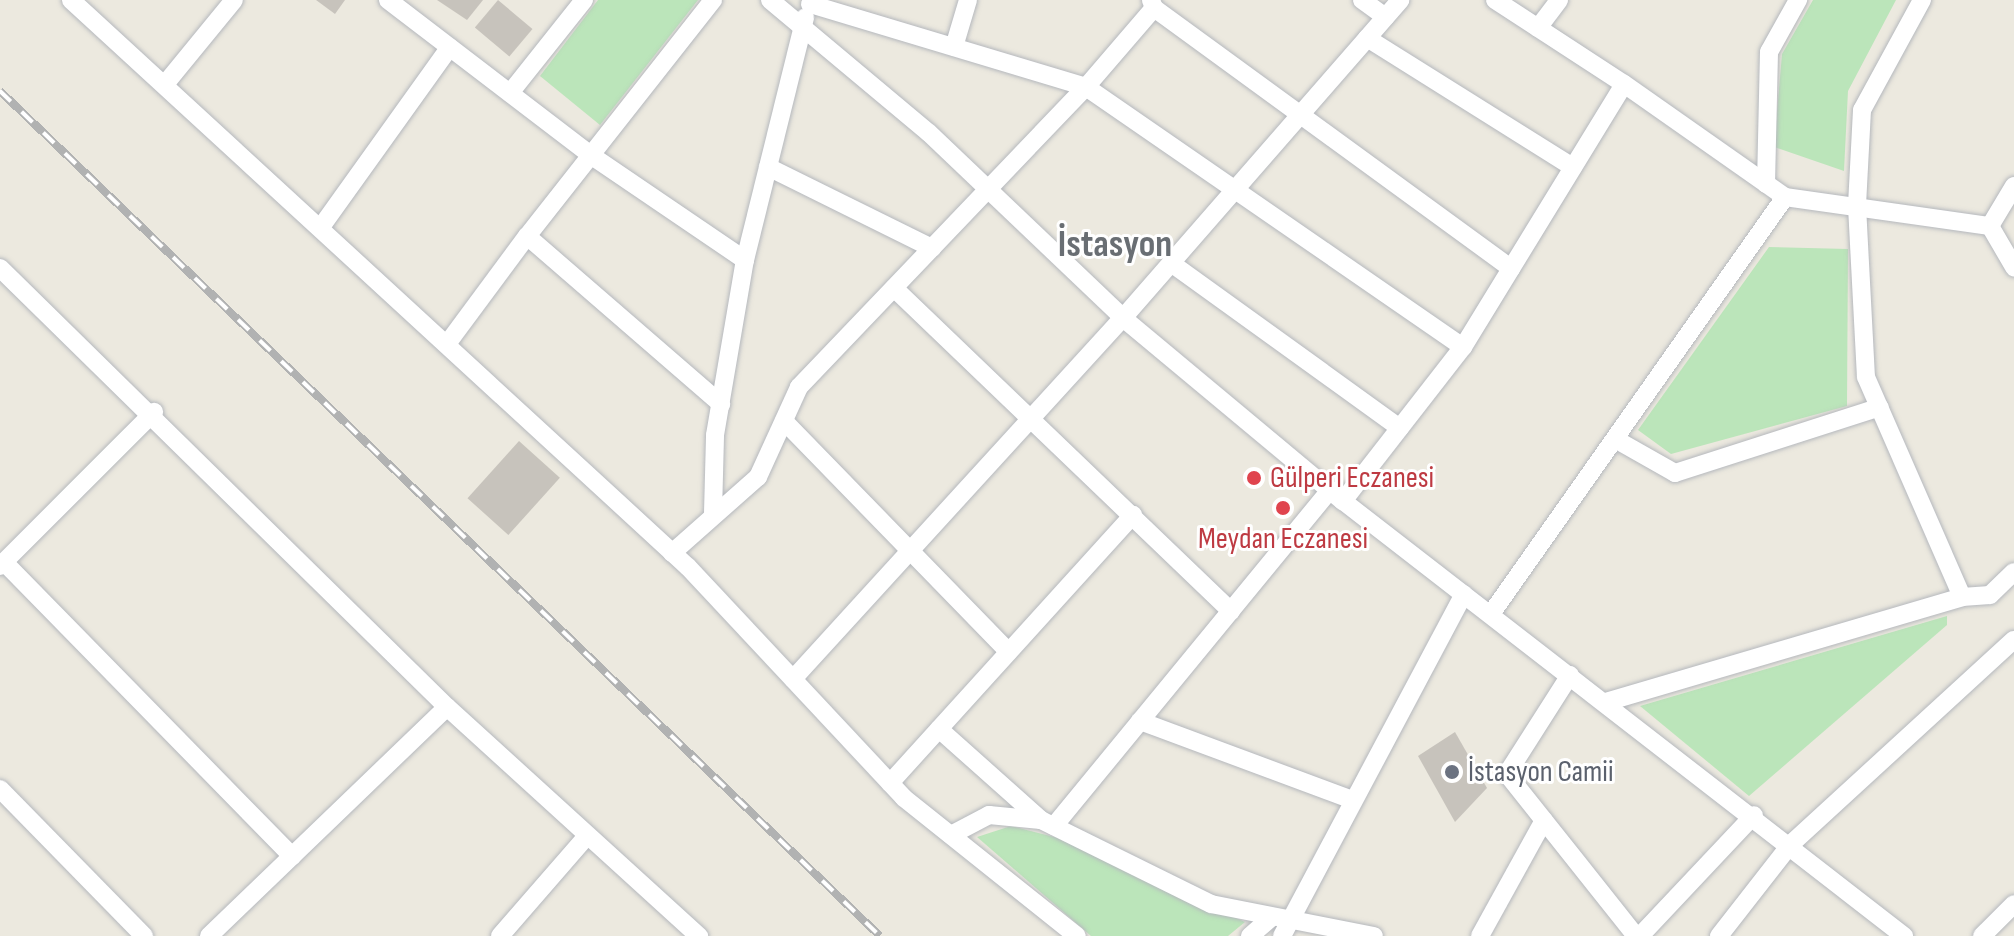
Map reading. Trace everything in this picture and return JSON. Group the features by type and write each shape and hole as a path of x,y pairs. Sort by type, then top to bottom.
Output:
{"street":[{"path":"71,0 166,83 672,553 890,783 1077,936"},
{"path":"166,83 234,0"},
{"path":"388,0 592,156 745,260"},
{"path":"510,93 584,0"},
{"path":"447,344 527,236 713,0"},
{"path":"770,0 987,191 1123,318 1336,496 1754,815 1904,936"},
{"path":"954,47 968,0"},
{"path":"1362,0 1385,17"},
{"path":"793,679 1123,318 1400,0"},
{"path":"1495,0 1624,84 1785,197 1990,226"},
{"path":"1538,28 1559,0"},
{"path":"1766,184 1769,52 1798,0"},
{"path":"1922,0 1862,110 1857,206 1866,377 1962,597"},
{"path":"713,513 721,404 745,260 802,26 811,2 1086,87 1463,347"},
{"path":"672,553 713,513 758,477 799,387 1086,87 1153,4 1297,118 1511,268"},
{"path":"1367,38 1573,167"},
{"path":"321,227 450,47"},
{"path":"1048,823 1140,721 1231,611 1400,428 1463,347 1624,84"},
{"path":"768,167 932,248"},
{"path":"1990,226 2014,186"},
{"path":"1491,614 1785,197"},
{"path":"1990,226 2014,267"},
{"path":"527,236 721,404"},
{"path":"1171,263 1400,428"},
{"path":"0,268 154,412 447,707 586,837 699,936"},
{"path":"894,288 1033,417 1231,611"},
{"path":"1615,439 1675,473 1880,407"},
{"path":"154,412 2,564 292,856"},
{"path":"784,421 1009,652"},
{"path":"890,783 1133,515"},
{"path":"1606,702 1962,597 1990,595 2014,572"},
{"path":"1250,936 1280,925 1464,594"},
{"path":"1719,936 1791,844 2014,640"},
{"path":"1570,675 1507,774 1638,936 1754,815"},
{"path":"209,936 447,707"},
{"path":"1140,721 1352,800"},
{"path":"939,729 1048,823 1211,904 1280,925 1374,936"},
{"path":"0,789 144,936"},
{"path":"951,835 989,815 1048,823"},
{"path":"1480,936 1544,820"},
{"path":"500,936 586,837"},
{"path":"1982,936 2014,904"}],"green space":[{"path":"598,0 698,0 600,125 540,76"},
{"path":"1813,0 1896,0 1848,91 1844,171 1774,147 1782,54"},
{"path":"1769,247 1848,249 1847,406 1671,454 1638,430"},
{"path":"1947,616 1947,625 1749,796 1640,706"},
{"path":"1011,826 1058,838 1245,922 1228,936 1091,936 977,837"}],"building":[{"path":"316,0 345,0 335,14"},
{"path":"437,0 483,0 467,20"},
{"path":"498,0 532,29 509,57 475,28"},
{"path":"519,441 560,478 508,535 467,498"},
{"name":"İstasyon Camii","path":"1455,732 1487,788 1455,822 1418,756"}],"railway":[{"path":"0,91 880,936"}],"place":[{"name":"Gülperi Eczanesi","path":"1254,478"},
{"name":"Meydan Eczanesi","path":"1283,508"},
{"name":"İstasyon Camii","path":"1452,772"}],"district":[{"name":"İstasyon","path":"1115,245"}]}
